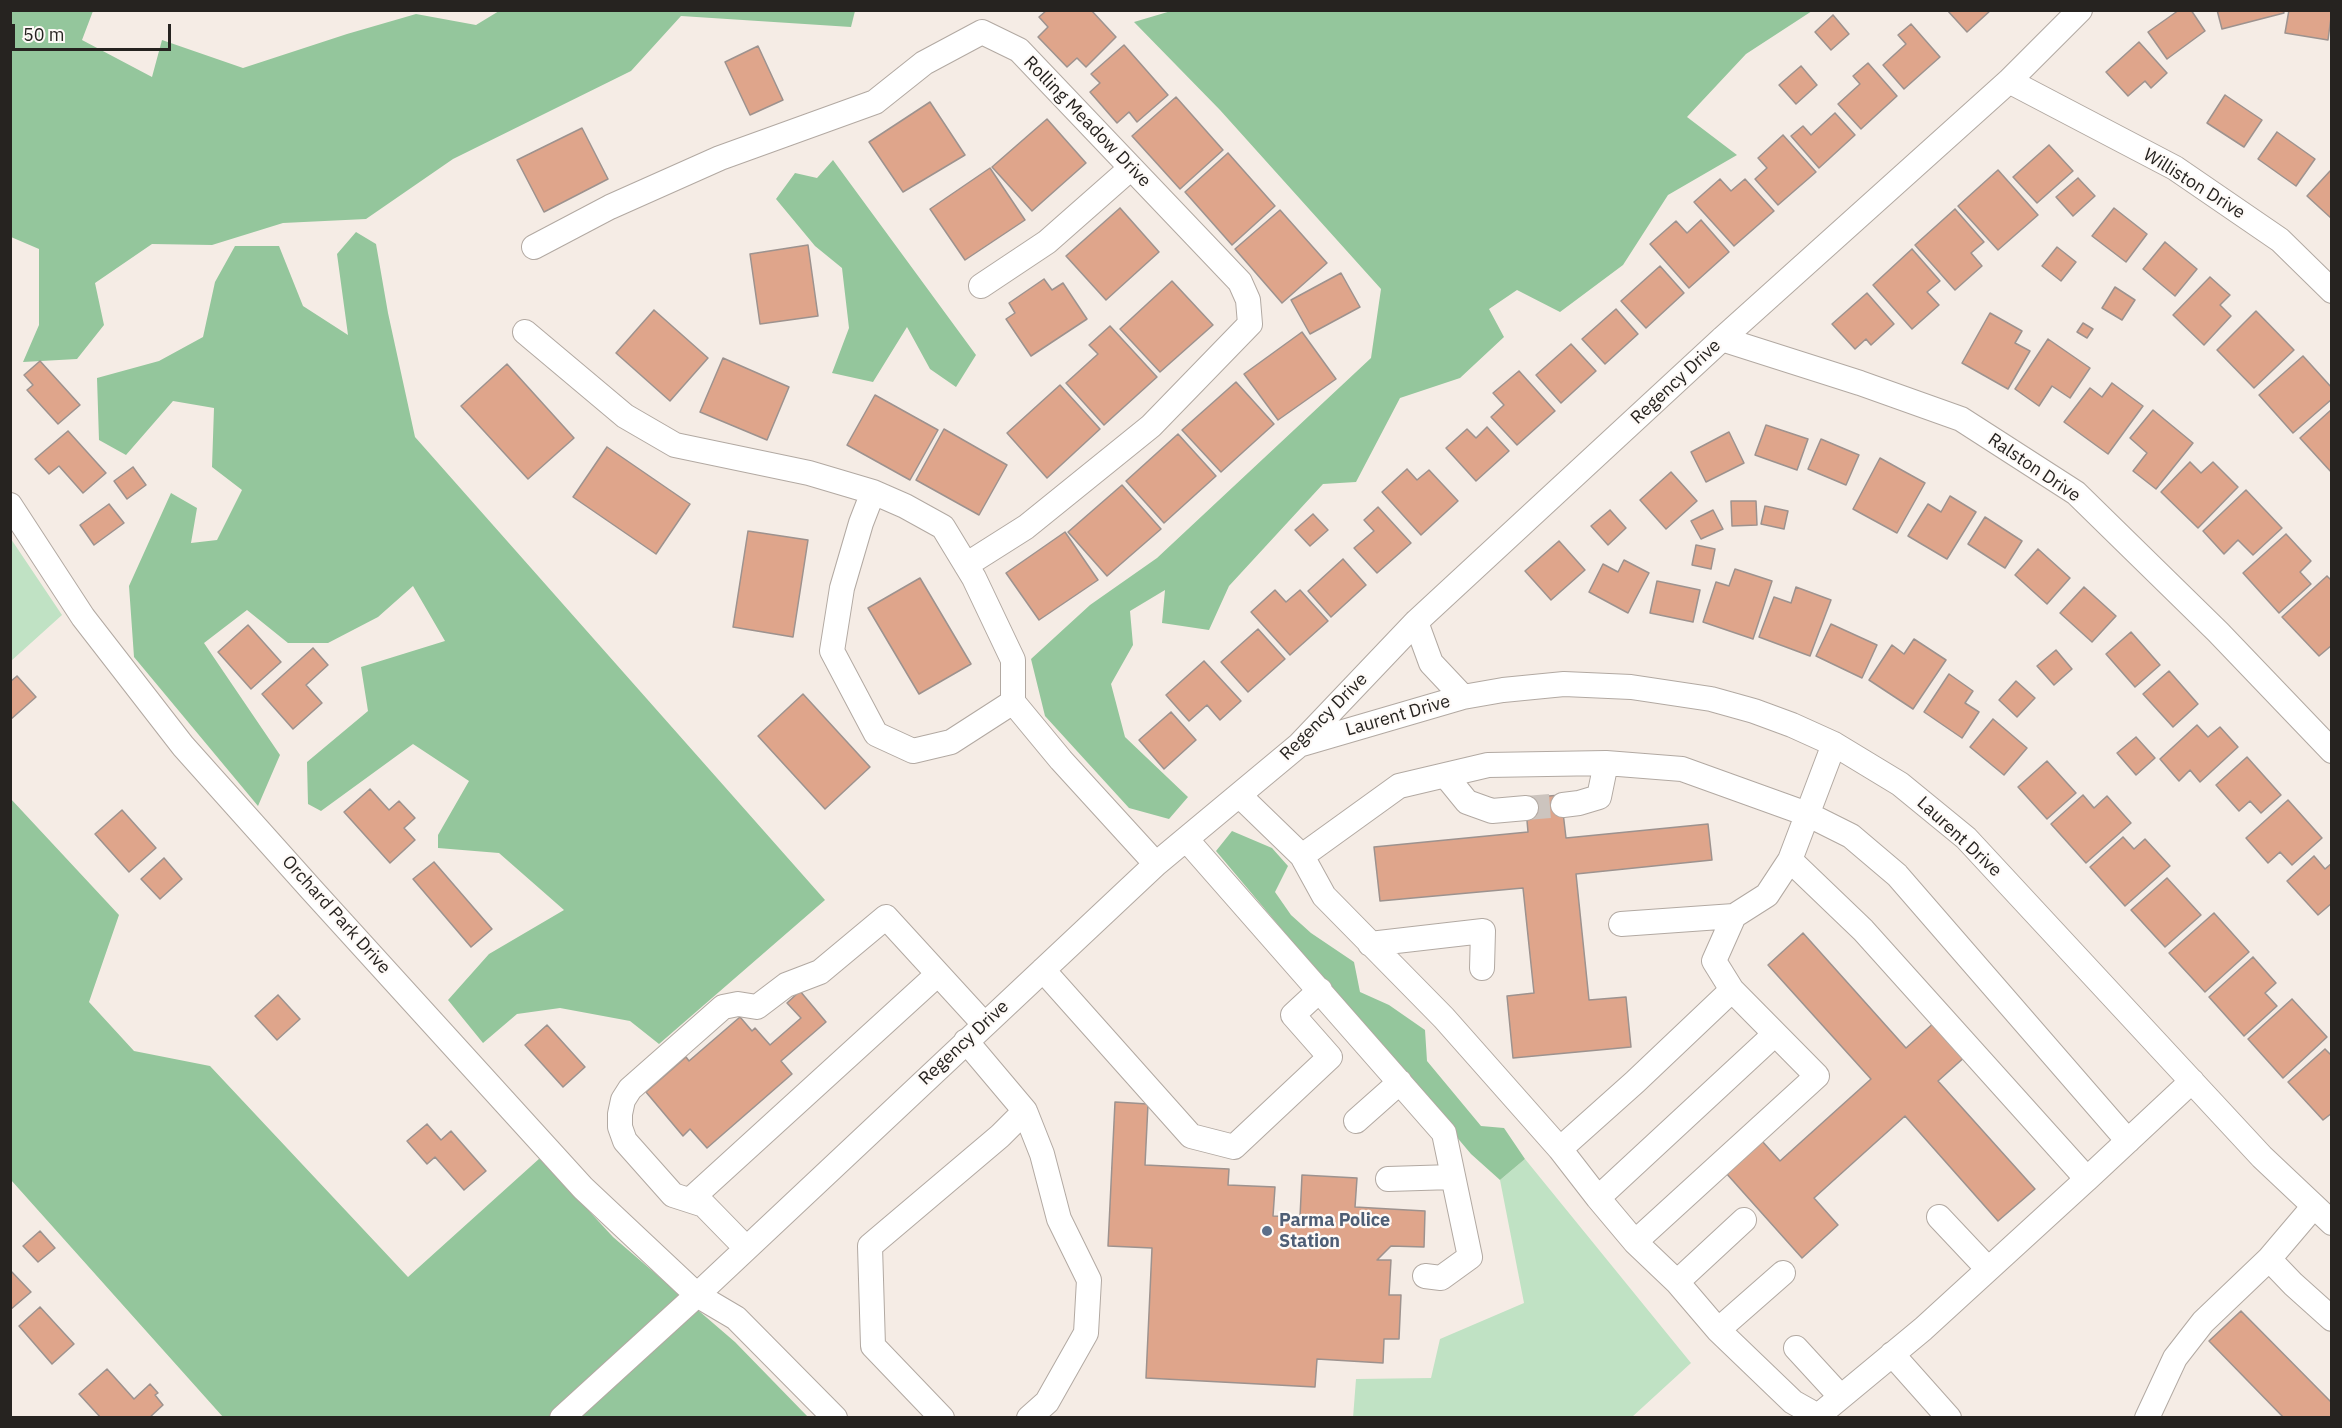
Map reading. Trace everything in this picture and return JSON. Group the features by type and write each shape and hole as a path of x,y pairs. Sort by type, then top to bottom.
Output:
{"street":[{"name":"Regency Drive","path":"562,1418 697,1295 1156,864 1299,745 1416,622 1722,339 2009,81 2080,10"},
{"name":"Rolling Meadow Drive","path":"534,247 610,207 720,159 874,102 924,63 982,32 1019,50 1240,282 1248,300 1250,324 1151,426 1026,527 966,565"},
{"name":"Williston Drive","path":"2009,81 2175,168 2280,240 2331,291"},
{"path":"981,286 1047,242 1131,168"},
{"path":"525,332 624,416 675,445 809,473 873,492 943,527 966,565 1013,660 1012,702 1060,760 1156,864"},
{"name":"Ralston Drive","path":"1722,339 1860,383 1961,419 2076,493 2218,632 2331,751"},
{"path":"873,492 842,588 832,651 876,734 913,751 923,749 951,742 1012,702"},
{"name":"Orchard Park Drive","path":"10,505 83,617 183,746 583,1188 697,1295 736,1318 835,1418"},
{"name":"Laurent Drive","path":"1416,622 1431,663 1463,697"},
{"name":"Laurent Drive","path":"1299,745 1463,697 1503,690 1564,684 1611,685 1711,699 1754,711 1834,744 1900,784 1965,838 2262,1157 2331,1223"},
{"path":"1621,924 1734,916 1767,895 1790,860 1834,744"},
{"path":"1563,804 1579,803 1599,797 1606,763"},
{"path":"1302,856 1399,786 1488,765 1606,763 1682,769 1807,814 1851,836 1897,875 2128,1141"},
{"path":"1445,775 1467,802 1492,811 1526,808"},
{"path":"1239,795 1302,856 1324,896 1444,1018 1560,1149 1635,1242 1677,1282 1718,1330 1793,1402 1818,1416 1988,1269 2192,1081"},
{"path":"1186,840 1444,1133 1470,1257 1441,1278 1425,1276"},
{"path":"1790,860 1863,930 2087,1179"},
{"path":"1635,1242 1817,1076 1732,990 1714,961 1734,916"},
{"path":"746,1248 704,1205 673,1195 642,1163 625,1140 620,1127 620,1114 623,1100 630,1089 723,1008 738,1004 757,1007 786,985 820,972 886,917 984,1024"},
{"path":"1370,944 1483,931 1482,968"},
{"path":"1042,970 1191,1136 1234,1147 1330,1057 1293,1015 1320,990"},
{"path":"690,1200 938,974"},
{"path":"1560,1149 1732,990"},
{"path":"1598,1198 1775,1034"},
{"path":"966,1041 1025,1111 1042,1154 1059,1219 1089,1280 1086,1333 1047,1402 1029,1418"},
{"path":"1356,1121 1400,1082"},
{"path":"942,1418 873,1346 870,1246 1000,1137 1025,1111"},
{"path":"1388,1179 1453,1178"},
{"path":"2147,1418 2175,1358 2203,1322 2269,1259 2314,1206"},
{"path":"1939,1217 1988,1269"},
{"path":"1677,1282 1744,1220"},
{"path":"2269,1259 2331,1319"},
{"path":"1718,1330 1783,1273"},
{"path":"1796,1348 1841,1397"},
{"path":"1892,1354 1949,1418"}],"green space":[{"path":"11,11 93,11 82,40 152,77 162,40 243,68 416,14 476,25 499,11 855,11 851,27 681,16 631,71 453,159 366,219 283,223 212,245 152,244 95,283 104,325 77,359 23,362 39,325 39,249 11,237"},
{"path":"1171,11 1812,11 1746,54 1687,117 1737,155 1668,195 1623,265 1560,312 1517,290 1489,309 1504,337 1460,378 1400,398 1356,482 1323,484 1229,586 1209,630 1162,623 1165,590 1130,611 1133,645 1111,684 1125,737 1188,797 1169,819 1129,808 1045,716 1031,659 1090,605 1157,558 1371,358 1381,289 1220,110 1134,22"},
{"path":"833,160 976,355 956,387 930,369 907,327 873,382 832,373 849,328 842,268 815,246 776,199 795,173 817,178"},
{"path":"356,232 376,244 388,313 415,437 825,900 659,1044 630,1021 560,1008 517,1014 483,1043 448,1000 489,954 564,910 499,853 438,848 438,835 469,781 413,744 321,811 308,804 307,762 368,711 361,667 445,641 413,586 378,617 328,643 288,643 247,610 204,643 280,755 258,806 134,657 129,586 171,493 197,508 191,543 217,540 242,490 212,467 214,408 173,401 126,455 99,440 97,378 159,361 203,337 215,282 235,246 279,246 303,306 348,335 337,254"},
{"path":"11,539 62,615 10,661"},
{"path":"10,798 119,915 89,1002 134,1051 210,1066 408,1277 540,1158 613,1237 735,1342 808,1417 223,1417 11,1180"},
{"path":"1232,831 1272,848 1288,866 1275,892 1291,915 1311,933 1354,962 1360,992 1389,1005 1425,1030 1427,1061 1481,1126 1504,1128 1525,1159 1500,1180 1471,1154 1216,851"},
{"path":"1525,1159 1691,1363 1632,1417 1353,1418 1356,1379 1431,1378 1440,1339 1524,1303 1500,1180"}],"building":[{"path":"1047,10 1091,10 1116,37 1086,67 1077,58 1067,67 1038,37 1048,27 1039,17"},
{"path":"1947,10 1991,10 1967,32"},
{"path":"2179,10 2191,10 2205,31 2167,59 2148,32"},
{"path":"2217,10 2283,10 2284,13 2222,29"},
{"path":"2289,10 2332,10 2328,40 2285,33"},
{"path":"1833,15 1849,34 1831,50 1815,32"},
{"path":"1911,24 1940,57 1904,89 1883,65 1906,44 1898,35"},
{"path":"2139,42 2167,73 2151,88 2145,81 2128,96 2106,72"},
{"path":"1124,45 1168,95 1137,122 1129,112 1117,123 1090,92 1100,83 1091,74"},
{"path":"758,46 783,100 750,115 725,62"},
{"path":"1868,63 1897,96 1861,129 1838,104 1860,84 1853,76"},
{"path":"1801,66 1817,85 1796,104 1779,85"},
{"path":"2225,95 2262,120 2244,147 2207,123"},
{"path":"1176,97 1223,150 1180,189 1132,136"},
{"path":"930,102 965,155 903,192 869,142"},
{"path":"1835,113 1855,135 1819,168 1791,136 1803,126 1811,135"},
{"path":"1047,119 1086,163 1032,211 992,167"},
{"path":"582,128 608,179 544,212 517,160"},
{"path":"2277,132 2315,159 2296,186 2258,159"},
{"path":"1783,135 1816,172 1778,205 1755,179 1767,168 1758,158"},
{"path":"2049,145 2073,171 2037,203 2013,177"},
{"path":"1228,153 1275,206 1232,245 1185,192"},
{"path":"990,168 1025,220 965,260 930,209"},
{"path":"1998,170 2038,215 1998,250 1958,206"},
{"path":"2330,171 2332,172 2332,219 2307,196"},
{"path":"2078,178 2095,196 2073,216 2056,197"},
{"path":"1720,179 1731,191 1745,179 1774,211 1734,246 1694,202"},
{"path":"1120,208 1159,252 1106,300 1066,256"},
{"path":"2114,208 2147,234 2126,262 2092,236"},
{"path":"1955,209 1984,242 1971,253 1982,266 1955,290 1915,245"},
{"path":"1280,210 1327,263 1282,303 1235,249"},
{"path":"1701,220 1729,252 1689,288 1650,244 1676,221 1687,233"},
{"path":"2165,242 2197,269 2175,296 2143,269"},
{"path":"808,245 818,316 760,324 750,254"},
{"path":"2057,247 2076,262 2061,281 2042,266"},
{"path":"1912,249 1940,281 1927,292 1939,305 1912,329 1873,285"},
{"path":"1660,266 1684,293 1646,328 1621,301"},
{"path":"1341,273 1360,307 1310,334 1291,300"},
{"path":"2210,277 2230,295 2220,305 2231,316 2204,345 2173,315"},
{"path":"1044,279 1052,290 1063,283 1087,319 1031,356 1006,319 1015,313 1009,303"},
{"path":"1172,281 1213,325 1160,372 1120,329"},
{"path":"2115,287 2135,300 2122,320 2102,308"},
{"path":"1867,293 1894,324 1871,345 1866,339 1855,349 1832,324"},
{"path":"1616,309 1638,334 1605,364 1582,339"},
{"path":"654,310 708,358 670,401 616,353"},
{"path":"2256,311 2294,350 2254,388 2217,350"},
{"path":"1990,313 2022,331 2015,343 2030,351 2008,389 1962,363"},
{"path":"2083,323 2093,329 2087,338 2077,332"},
{"path":"1110,326 1157,377 1104,425 1066,383 1098,354 1089,345"},
{"path":"1302,332 1336,379 1278,420 1244,374"},
{"path":"2048,339 2090,368 2070,398 2052,386 2039,406 2015,389"},
{"path":"1571,344 1596,371 1561,403 1536,375"},
{"path":"2303,356 2332,388 2332,399 2293,433 2259,395"},
{"path":"723,358 789,387 767,440 700,412"},
{"path":"40,361 80,405 58,424 27,390 33,385 24,375"},
{"path":"507,364 574,438 528,479 461,406"},
{"path":"1519,371 1555,411 1517,445 1491,417 1504,405 1493,393"},
{"path":"1236,382 1274,424 1221,472 1182,430"},
{"path":"2112,383 2143,406 2108,454 2064,422 2090,388 2102,397"},
{"path":"1060,385 1100,429 1047,478 1007,433"},
{"path":"875,395 938,430 910,480 847,445"},
{"path":"2332,409 2332,473 2300,438"},
{"path":"2153,410 2193,443 2156,489 2133,471 2147,453 2130,438"},
{"path":"1766,425 1808,439 1797,470 1755,455"},
{"path":"1487,427 1509,451 1476,481 1446,448 1467,429 1476,438"},
{"path":"944,429 1007,465 979,515 916,480"},
{"path":"68,431 106,473 83,493 59,466 49,474 35,459"},
{"path":"1729,432 1744,463 1706,482 1691,452"},
{"path":"1178,434 1216,476 1164,523 1126,481"},
{"path":"1821,439 1859,455 1846,485 1808,469"},
{"path":"607,447 690,504 656,554 573,497"},
{"path":"1880,458 1925,483 1897,533 1853,509"},
{"path":"2190,462 2201,473 2213,462 2238,487 2198,528 2161,492"},
{"path":"133,467 146,485 127,499 114,481"},
{"path":"1407,469 1417,480 1429,470 1458,501 1421,535 1382,492"},
{"path":"1671,472 1697,501 1666,529 1640,500"},
{"path":"1122,485 1161,529 1107,576 1068,532"},
{"path":"2246,490 2282,528 2253,555 2238,540 2224,554 2203,531"},
{"path":"1950,496 1976,512 1947,559 1908,536 1928,504 1941,512"},
{"path":"1731,501 1756,501 1757,525 1732,526"},
{"path":"109,504 124,523 94,545 80,525"},
{"path":"1765,506 1788,511 1784,529 1761,524"},
{"path":"1378,507 1411,543 1377,573 1354,548 1374,531 1364,520"},
{"path":"1610,510 1626,528 1608,545 1591,526"},
{"path":"1713,510 1723,529 1701,539 1691,521"},
{"path":"1313,514 1328,530 1310,546 1295,530"},
{"path":"1985,517 2022,541 2005,568 1968,544"},
{"path":"748,531 808,540 793,637 733,627"},
{"path":"1065,532 1098,580 1039,620 1006,573"},
{"path":"2286,534 2311,561 2300,572 2311,584 2279,613 2243,573"},
{"path":"1559,541 1585,570 1551,600 1525,571"},
{"path":"1696,545 1715,549 1711,569 1692,565"},
{"path":"2038,549 2070,578 2047,604 2015,575"},
{"path":"1343,559 1366,585 1331,617 1308,591"},
{"path":"1624,560 1649,573 1628,613 1589,592 1603,564 1618,572"},
{"path":"1735,569 1772,581 1753,639 1703,622 1716,582 1729,586"},
{"path":"2327,576 2332,581 2332,645 2319,656 2282,617"},
{"path":"920,578 971,664 919,694 868,608"},
{"path":"1657,581 1700,590 1693,622 1650,613"},
{"path":"1796,587 1831,600 1810,656 1759,637 1774,597 1791,603"},
{"path":"2084,587 2116,616 2092,642 2060,613"},
{"path":"1275,590 1286,602 1300,590 1328,621 1290,655 1251,612"},
{"path":"1831,624 1877,645 1862,678 1816,656"},
{"path":"248,625 281,662 251,689 218,652"},
{"path":"1258,629 1285,659 1248,692 1221,662"},
{"path":"2131,632 2160,665 2135,687 2106,654"},
{"path":"1914,639 1946,660 1913,709 1869,680 1892,645 1904,654"},
{"path":"313,648 328,665 306,685 322,703 293,729 262,694"},
{"path":"2056,650 2072,669 2054,685 2037,666"},
{"path":"1204,661 1241,701 1220,720 1207,705 1189,721 1166,695"},
{"path":"2169,671 2198,704 2173,727 2143,694"},
{"path":"1949,674 1973,691 1965,703 1979,712 1962,738 1924,712"},
{"path":"17,676 36,697 10,720 10,682"},
{"path":"2016,681 2035,698 2017,717 1999,700"},
{"path":"803,694 870,767 825,809 758,736"},
{"path":"1171,712 1196,740 1164,769 1139,740"},
{"path":"1993,719 2027,748 2004,775 1970,747"},
{"path":"2197,725 2208,737 2220,727 2238,747 2200,782 2190,770 2179,781 2160,759"},
{"path":"2136,737 2155,758 2136,775 2117,753"},
{"path":"2247,757 2281,795 2261,813 2250,801 2239,811 2216,785"},
{"path":"2047,761 2076,793 2047,819 2018,787"},
{"path":"370,789 389,810 399,801 415,818 404,828 415,840 390,863 344,812"},
{"path":"1561,795 1566,838 1708,824 1712,860 1576,874 1589,1000 1626,997 1631,1047 1513,1058 1507,996 1534,993 1523,888 1380,901 1374,847 1528,832 1525,798"},
{"path":"2083,795 2094,808 2107,796 2131,823 2086,863 2051,824"},
{"path":"2288,800 2322,838 2292,865 2280,852 2268,863 2246,838"},
{"path":"122,810 156,848 129,872 95,834"},
{"path":"2123,837 2134,849 2145,839 2170,866 2125,906 2090,867"},
{"path":"2314,856 2325,869 2332,863 2332,903 2318,915 2287,881"},
{"path":"164,858 182,879 160,899 141,879"},
{"path":"434,862 492,929 471,947 413,879"},
{"path":"2167,878 2201,915 2165,947 2131,910"},
{"path":"2214,913 2249,952 2205,992 2169,953"},
{"path":"1803,933 1906,1048 1936,1021 1967,1055 1938,1081 2035,1189 1998,1221 1905,1116 1814,1198 1838,1225 1802,1258 1726,1173 1762,1141 1780,1161 1871,1079 1768,965"},
{"path":"2253,957 2276,983 2265,993 2277,1006 2244,1036 2209,997"},
{"path":"800,991 826,1022 781,1061 792,1074 707,1148 690,1129 683,1136 646,1092 686,1057 689,1061 740,1017 752,1031 755,1028 770,1045 801,1018 787,1003"},
{"path":"278,995 300,1019 277,1040 255,1016"},
{"path":"2292,999 2327,1037 2283,1078 2248,1039"},
{"path":"547,1025 585,1067 563,1087 525,1045"},
{"path":"2325,1049 2332,1056 2332,1113 2323,1120 2288,1082"},
{"name":"Parma Police Station","path":"1115,1102 1148,1104 1145,1165 1229,1169 1228,1185 1275,1187 1273,1216 1300,1217 1302,1175 1357,1178 1355,1207 1425,1211 1424,1247 1391,1246 1377,1260 1391,1260 1389,1295 1401,1295 1399,1339 1384,1339 1383,1363 1317,1359 1315,1387 1146,1378 1152,1248 1108,1246"},
{"path":"427,1124 441,1140 451,1131 486,1171 464,1190 435,1157 427,1164 407,1141"},
{"path":"40,1231 55,1248 38,1262 23,1246"},
{"path":"10,1270 31,1292 10,1310"},
{"path":"40,1307 74,1344 52,1364 19,1326"},
{"path":"2241,1311 2332,1403 2332,1418 2284,1418 2209,1341"},
{"path":"107,1369 134,1399 150,1384 158,1393 155,1395 163,1405 149,1418 101,1418 79,1394"}],"tunnel":[{"path":"1526,808 1563,805"}],"place":[{"name":"Parma Police Station","path":"1267,1231"}]}
